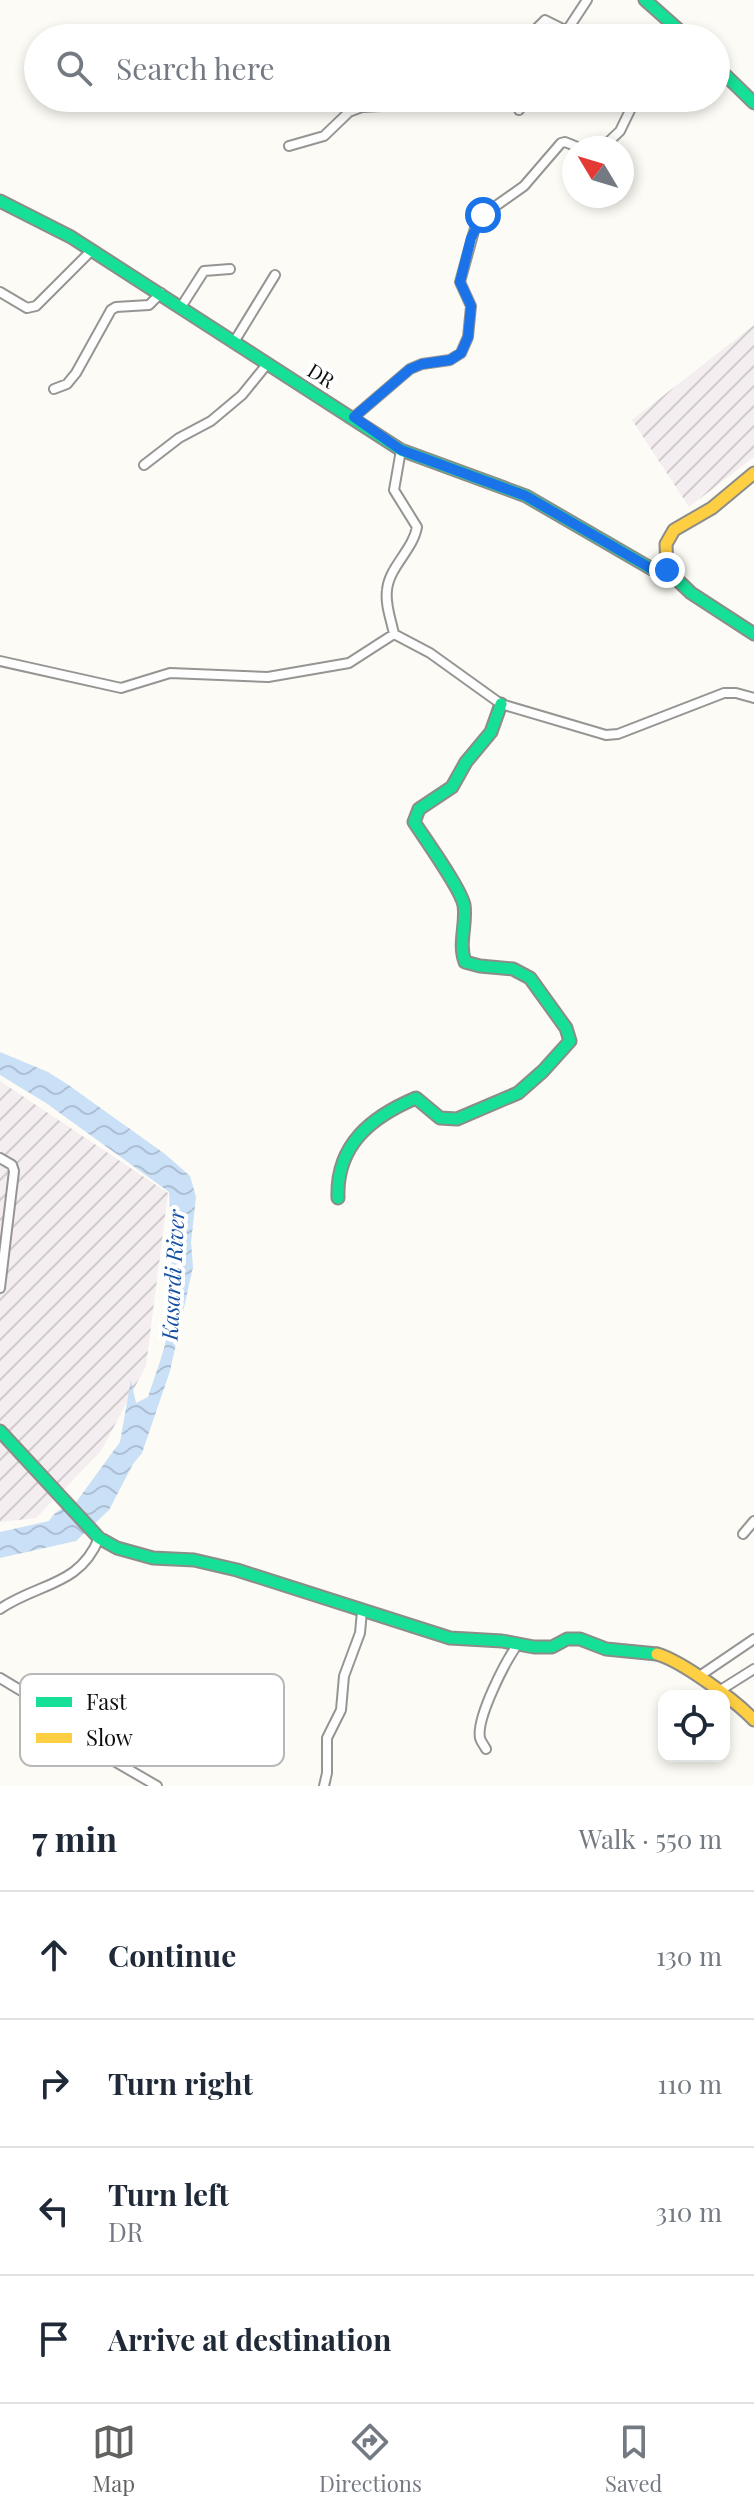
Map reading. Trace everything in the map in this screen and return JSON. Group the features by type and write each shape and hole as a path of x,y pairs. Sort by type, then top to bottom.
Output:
{"street":[{"path":"571,24 587,0"},
{"path":"645,0 670,24"},
{"path":"730,80 754,103"},
{"path":"289,146 324,136 349,112"},
{"path":"615,136 629,112"},
{"path":"354,417 410,369 450,360 461,353 468,337 471,306 460,282 479,219 518,191 562,143"},
{"name":"DR","path":"0,201 92,250 401,450 526,496 652,569 667,570 691,593 754,634"},
{"path":"0,292 27,308 36,306 92,250"},
{"path":"181,307 204,271 230,269"},
{"path":"234,342 275,275"},
{"path":"54,389 67,384 76,373 111,310 149,305 161,293"},
{"path":"144,465 179,438 211,421 242,395 268,363"},
{"path":"401,450 394,490 417,527 415,538 386,588 394,634 430,653 501,704 606,735 618,734 716,695 736,693 754,698"},
{"path":"667,570 666,544 674,530 712,508 754,473"},
{"path":"0,661 121,688 170,673 268,677 349,663 394,634"},
{"path":"338,1198 336,1179 344,1156 381,1115 416,1098 440,1118 457,1119 518,1093 570,1041 568,1030 544,1002 529,977 498,965 481,967 465,962 461,955 466,910 463,900 414,822 419,809 452,787 466,762 491,732 501,704"},
{"path":"0,1158 12,1165 14,1171 0,1288"},
{"path":"0,1431 96,1535 131,1553 153,1558 185,1558 237,1570 450,1638 552,1647 567,1639 580,1639 606,1649 665,1656 718,1690"},
{"path":"743,1534 754,1521"},
{"path":"0,1609 21,1596 54,1585 82,1568 89,1560 96,1535"},
{"path":"324,1786 327,1738 341,1710 344,1676 360,1633 362,1611"},
{"path":"698,1677 754,1639"},
{"path":"486,1749 480,1737 485,1712 500,1673 518,1644"},
{"path":"721,1690 754,1669"},
{"path":"0,1678 20,1690"},
{"path":"730,1699 754,1720"},
{"path":"123,1766 157,1786"}],"shaded area":[{"path":"754,325 754,457 689,507 632,420"},
{"path":"0,1081 168,1193 146,1366 101,1451 36,1518 0,1522"}],"water":[{"name":"Kasardi River","path":"0,1052 48,1072 165,1154 190,1176 196,1197 191,1242 193,1267 170,1371 142,1453 109,1510 76,1541 0,1558 0,1532 49,1521 60,1510 74,1505 120,1442 131,1380 136,1403 148,1397 169,1328 172,1271 169,1192 46,1103 0,1075"}],"traffic: fast":[{"path":"645,0 672,24"},
{"path":"730,80 754,103"},
{"path":"0,201 71,237 401,450 526,496 652,569 667,570 691,593 754,634"},
{"path":"338,1198 339,1179 350,1148 359,1135 385,1114 416,1098 440,1118 457,1119 518,1093 570,1041 566,1028 530,978 513,969 465,962 462,948 464,905 450,876 414,822 419,809 452,787 466,762 491,732 501,704"},
{"path":"0,1431 99,1538 117,1548 153,1558 194,1560 237,1570 450,1638 502,1641 534,1647 552,1647 567,1639 580,1639 606,1649 657,1654"}],"traffic: slow":[{"path":"667,570 666,544 674,530 712,508 754,473"},
{"path":"657,1654 708,1682 754,1720"}],"route":[{"path":"483,215 471,238 460,282 471,306 468,337 461,353 450,360 410,369 354,417 401,450 526,496 652,569 667,570"}]}
